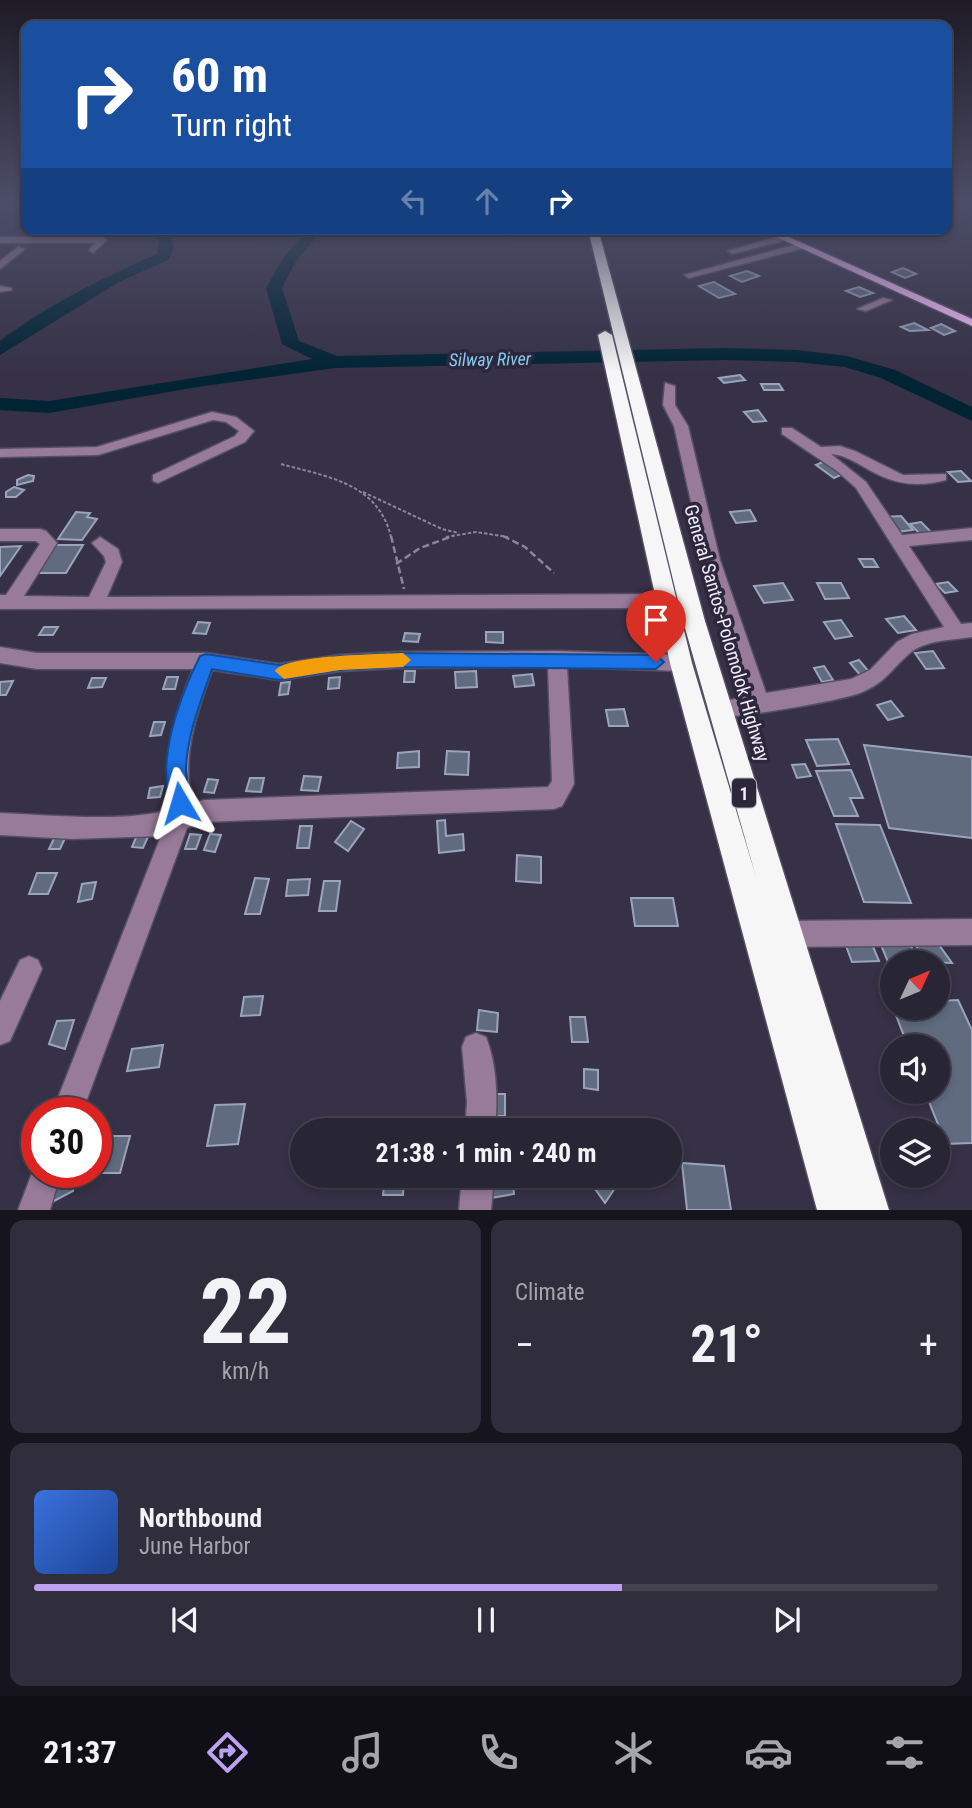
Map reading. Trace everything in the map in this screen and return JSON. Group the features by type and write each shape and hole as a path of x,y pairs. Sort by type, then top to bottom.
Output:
{"highway":[{"name":"1","path":"592,259 612,336"},
{"name":"General Santos-Polomolok Highway","path":"598,259 620,373 785,934 870,1209"},
{"name":"1","path":"620,373 681,663 836,1209"}],"main road":[{"path":"831,259 972,323"}],"street":[{"path":"689,275 749,259"},
{"path":"862,309 911,296"},
{"path":"669,386 669,405 681,426 712,560 760,705"},
{"path":"0,453 98,451 212,416 235,420 247,431 240,439 158,478"},
{"path":"720,710 760,705 869,682 911,643 964,631 861,485 788,431"},
{"path":"818,452 840,449 884,473 906,480 941,477"},
{"path":"898,541 972,534"},
{"path":"0,535 40,535 49,543 5,602"},
{"path":"95,604 114,562 112,553 100,543"},
{"path":"5,602 95,604 666,601"},
{"path":"0,655 37,661 206,661 279,672 340,663 396,660 557,659 681,663"},
{"path":"0,824 72,828 138,827 226,809 554,798 563,784 557,659"},
{"path":"73,1097 182,816 176,767 186,718 206,661"},
{"path":"785,934 972,932"},
{"path":"0,1031 29,969"},
{"path":"476,1047 481,1118"},
{"path":"34,1209 41,1188"},
{"path":"475,1209 477,1188"}],"path":[{"path":"281,464 360,491 442,529 463,534"},
{"path":"360,491 379,507 386,520 408,602"},
{"path":"396,564 413,550 436,539 483,532 506,536 527,549 554,573"}],"building":[{"path":"903,268 916,274 905,278 892,272"},
{"path":"747,271 759,276 742,282 730,276"},
{"path":"714,282 735,294 719,298 699,286"},
{"path":"859,287 873,293 860,297 846,291"},
{"path":"914,323 928,330 910,331 901,327"},
{"path":"941,324 955,331 944,335 931,328"},
{"path":"740,375 745,380 724,383 719,378"},
{"path":"761,384 779,384 783,390 764,390"},
{"path":"758,410 766,421 753,422 744,412"},
{"path":"825,461 843,474 834,478 816,465"},
{"path":"961,471 971,481 958,482 948,472"},
{"path":"28,475 34,476 33,481 17,485 17,480"},
{"path":"14,487 24,490 16,497 6,497 6,492"},
{"path":"750,510 756,521 736,523 730,512"},
{"path":"76,512 90,513 87,517 97,519 82,540 58,539"},
{"path":"901,516 913,530 897,532 885,517"},
{"path":"921,522 932,533 921,535 910,524"},
{"path":"54,545 83,545 66,573 36,573"},
{"path":"21,546 0,576 0,547"},
{"path":"859,559 873,559 878,567 864,567"},
{"path":"948,582 957,591 945,593 936,584"},
{"path":"783,583 793,600 764,603 754,586"},
{"path":"817,583 841,583 849,598 825,599"},
{"path":"904,616 916,630 898,633 886,619"},
{"path":"841,620 852,636 835,639 824,622"},
{"path":"198,622 210,623 206,634 193,633"},
{"path":"44,627 58,627 53,635 39,635"},
{"path":"486,632 503,632 503,643 486,642"},
{"path":"405,633 420,634 418,642 403,641"},
{"path":"933,651 944,668 926,669 915,653"},
{"path":"859,660 870,673 861,676 850,663"},
{"path":"824,666 833,680 822,682 814,668"},
{"path":"405,671 415,671 414,682 404,682"},
{"path":"476,671 477,687 456,688 455,672"},
{"path":"532,674 534,685 515,687 513,676"},
{"path":"167,677 178,677 175,689 163,689"},
{"path":"340,677 339,688 328,689 329,678"},
{"path":"92,678 106,678 102,687 88,688"},
{"path":"13,681 6,695 0,695 0,682"},
{"path":"290,682 288,694 279,695 281,683"},
{"path":"891,701 903,716 888,720 877,705"},
{"path":"624,709 628,726 609,726 606,710"},
{"path":"154,722 165,722 161,735 150,736"},
{"path":"838,739 849,764 817,766 806,740"},
{"path":"864,745 972,757 972,838 889,828"},
{"path":"419,751 419,767 397,768 398,753"},
{"path":"447,751 469,752 468,775 445,774"},
{"path":"805,764 811,776 797,778 792,765"},
{"path":"851,770 863,798 850,798 858,816 834,816 816,771"},
{"path":"304,776 321,777 318,791 301,790"},
{"path":"250,778 264,778 261,792 246,791"},
{"path":"208,779 218,780 214,793 204,792"},
{"path":"163,786 160,797 148,798 150,788"},
{"path":"445,820 446,836 463,834 464,850 439,853 437,821"},
{"path":"351,821 364,829 348,851 335,842"},
{"path":"836,824 880,825 911,903 864,902"},
{"path":"300,826 312,826 309,848 297,848"},
{"path":"140,828 151,830 143,848 132,847"},
{"path":"56,834 67,834 60,849 49,849"},
{"path":"190,834 201,835 196,849 185,849"},
{"path":"210,834 221,835 215,852 204,850"},
{"path":"517,855 541,857 541,883 516,881"},
{"path":"37,873 57,873 48,894 29,894"},
{"path":"255,878 269,879 260,914 245,914"},
{"path":"310,879 308,895 286,896 288,880"},
{"path":"324,881 340,881 336,911 319,911"},
{"path":"96,882 92,899 78,902 82,884"},
{"path":"631,898 673,898 678,926 635,926"},
{"path":"872,944 879,961 852,962 846,946"},
{"path":"910,944 913,950 883,950 881,945"},
{"path":"916,945 939,945 943,950 918,950"},
{"path":"263,996 260,1015 241,1016 244,997"},
{"path":"950,1000 958,1000 972,1030 972,1143 950,1144 950,1118 936,1118 930,1104 950,1104 950,1034 903,1034 898,1020 950,1020"},
{"path":"479,1010 498,1013 497,1032 477,1030"},
{"path":"570,1017 585,1017 588,1042 572,1042"},
{"path":"74,1020 65,1049 49,1044 57,1021"},
{"path":"163,1045 159,1067 127,1071 132,1049"},
{"path":"584,1069 598,1070 598,1090 584,1088"},
{"path":"489,1094 505,1094 505,1116 489,1116"},
{"path":"245,1104 238,1144 207,1146 215,1105"},
{"path":"112,1136 130,1136 120,1173 112,1173"},
{"path":"682,1163 724,1166 731,1210 687,1210"},
{"path":"54,1188 73,1188 73,1191 54,1201"},
{"path":"384,1188 403,1188 403,1195 383,1195"},
{"path":"484,1188 513,1188 514,1194 485,1199"},
{"path":"594,1188 615,1188 605,1203"}],"waterway":[{"name":"Silway River","path":"0,350 23,332 114,279 158,259"},
{"path":"289,259 274,288 291,344 332,361"},
{"name":"Silway River","path":"0,404 49,407 197,381 335,362 725,354 796,356 847,362 888,374 972,415"}],"slow traffic":[{"path":"284,671 340,663 403,660"}],"route":[{"path":"180,803 176,767 186,718 206,661 265,672 340,663 396,660 557,659 656,662"}]}
